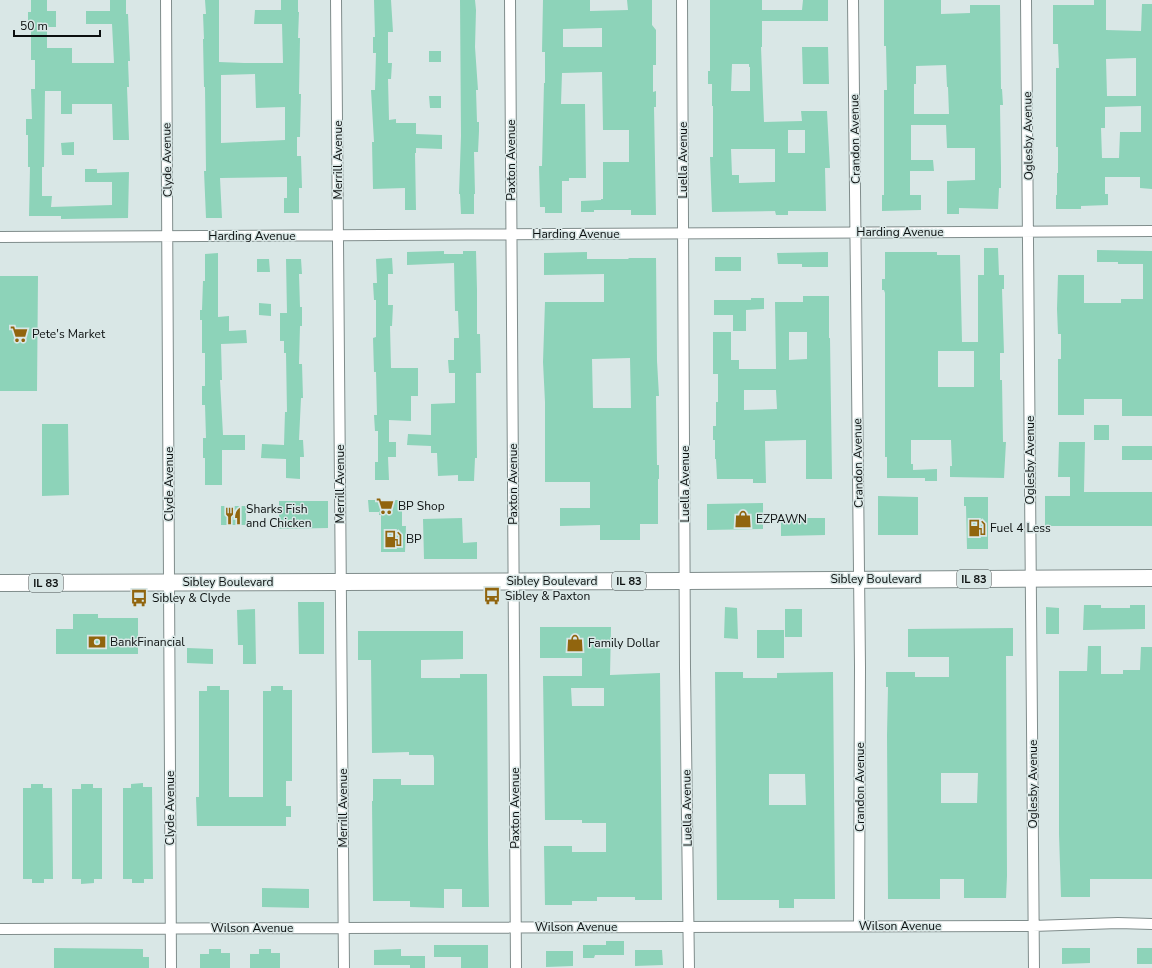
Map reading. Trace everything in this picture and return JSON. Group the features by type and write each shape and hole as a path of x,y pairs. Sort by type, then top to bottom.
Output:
{"main road":[{"name":"Sibley Boulevard","path":"0,583 1152,578"}],"street":[{"name":"Clyde Avenue","path":"166,0 171,968"},
{"name":"Merrill Avenue","path":"336,0 344,968"},
{"name":"Paxton Avenue","path":"510,0 516,968"},
{"name":"Luella Avenue","path":"682,0 685,581 689,968"},
{"name":"Crandon Avenue","path":"853,0 859,579 859,926"},
{"name":"Oglesby Avenue","path":"1026,0 1034,968"},
{"name":"Harding Avenue","path":"0,237 1152,231"},
{"name":"Wilson Avenue","path":"0,929 1033,926 1152,924"}],"building":[{"path":"31,0 47,0 47,11 56,11 56,27 47,27 47,48 72,48 72,63 114,63 112,24 86,24 86,11 110,11 110,0 126,0 130,61 128,61 129,87 127,87 129,140 113,140 112,104 72,104 72,114 61,114 61,91 45,91 42,196 52,196 51,207 112,205 112,182 85,182 85,169 97,169 97,173 129,172 128,218 61,219 61,216 29,216 30,167 28,167 28,135 26,135 26,119 32,119 31,89 35,89 35,60 31,60 31,27 28,27 28,12 31,12"},
{"path":"205,0 219,0 219,62 283,63 282,24 254,24 255,10 281,10 281,0 298,0 298,38 300,38 299,94 301,94 300,137 297,137 297,156 301,156 302,188 299,188 299,213 284,213 284,198 287,198 287,177 220,178 222,218 206,218 204,171 206,171 203,14 206,14","holes":["255,74 256,108 285,107 285,140 221,143 221,75"]},
{"path":"374,0 391,0 393,32 388,32 388,63 392,63 391,79 388,79 389,120 396,119 396,123 416,123 416,134 442,135 442,149 416,148 416,210 405,210 405,188 373,189 372,142 374,142 371,90 375,90 376,53 373,53 373,37 375,37"},
{"path":"460,0 475,0 476,10 475,47 478,90 476,90 477,122 479,122 479,131 478,152 474,152 474,214 461,214 459,194 461,136"},
{"path":"543,0 590,0 590,11 628,10 627,0 652,0 652,25 656,30 656,65 653,65 653,92 656,91 656,107 654,107 656,215 631,215 631,210 594,210 594,212 581,212 581,201 603,199 603,162 629,162 629,130 603,130 602,72 562,73 561,104 585,104 586,178 569,178 569,181 562,181 562,213 545,213 545,207 540,207 539,166 542,166 545,83 545,52 542,52","holes":["602,28 602,47 563,47 563,29"]},
{"path":"710,0 762,0 762,10 802,10 803,0 828,0 828,21 762,21 761,47 764,122 802,121 801,111 827,111 830,168 825,168 826,211 788,211 788,215 776,215 775,211 712,212 710,157 713,157 713,106 712,84 708,84 708,71 710,71","holes":["732,64 749,64 750,91 731,91","788,130 805,130 805,153 788,153","731,149 775,149 775,182 739,183 739,175 732,175"]},
{"path":"884,0 941,0 941,14 970,13 970,5 1000,5 1001,89 1003,105 1000,105 1001,188 999,188 998,209 959,208 959,214 947,214 947,181 975,180 975,148 947,148 946,125 911,125 911,160 933,160 934,171 910,171 910,195 921,195 921,210 882,211 882,195 884,195 884,90 887,90 886,46 884,46","holes":["946,65 949,114 914,114 914,84 916,84 916,66"]},
{"path":"1094,0 1106,0 1106,30 1141,31 1142,4 1152,4 1152,189 1140,188 1140,177 1105,177 1105,194 1108,194 1108,205 1081,206 1081,209 1056,209 1058,147 1056,147 1056,68 1059,68 1058,44 1053,44 1053,5 1094,5","holes":["1136,58 1136,96 1107,96 1106,59","1141,106 1141,132 1120,132 1119,158 1102,158 1101,128 1105,128 1105,107"]},
{"path":"802,47 828,47 829,84 803,84"},
{"path":"429,51 441,51 441,62 429,62"},
{"path":"429,96 441,96 441,108 430,108"},
{"path":"74,142 74,155 62,155 61,143"},
{"path":"984,248 998,248 999,275 1004,275 1004,289 1002,289 1004,353 1000,353 1000,380 1002,380 1003,442 1006,442 1004,478 950,477 950,466 952,466 951,440 911,440 911,464 913,464 913,470 937,469 937,481 925,481 925,478 887,478 887,457 885,457 885,293 884,290 882,290 882,279 885,279 885,252 937,252 937,255 960,255 962,342 978,342 978,275 984,275","holes":["938,351 974,351 974,387 938,387"]},
{"path":"1097,250 1152,251 1152,416 1122,416 1122,399 1084,399 1084,415 1058,415 1058,359 1061,359 1061,334 1058,334 1058,275 1084,275 1084,303 1121,303 1121,299 1143,299 1143,264 1097,262"},
{"path":"444,251 444,254 463,254 463,251 476,251 477,334 480,334 481,373 476,373 477,458 475,458 474,481 458,481 458,475 438,476 437,453 431,453 431,446 407,445 408,434 431,435 431,404 455,403 455,373 449,373 448,360 454,360 454,338 459,338 458,311 455,311 454,263 407,265 407,252"},
{"path":"587,252 587,259 656,258 657,361 659,396 656,396 657,465 659,465 658,524 640,524 640,540 600,540 600,525 560,526 560,508 590,508 590,482 545,482 545,402 543,362 545,302 604,302 604,274 544,275 544,253","holes":["630,358 631,408 593,408 592,359"]},
{"path":"828,252 828,267 802,267 802,264 778,264 777,253"},
{"path":"218,253 218,317 229,316 229,331 246,330 247,343 221,344 222,380 220,380 223,435 245,435 245,450 222,450 222,485 205,485 203,438 206,438 205,405 202,405 202,386 205,386 205,353 202,353 202,320 200,320 200,310 202,310 203,281 205,281 205,254"},
{"path":"715,257 741,257 741,271 715,271"},
{"path":"392,258 393,274 388,274 388,305 393,305 392,326 390,326 391,368 418,368 418,396 411,396 411,421 389,420 389,442 396,442 396,457 388,457 389,480 375,480 375,462 378,462 378,431 375,431 374,415 377,415 376,372 374,372 373,338 376,337 376,300 374,300 373,283 377,283 376,259"},
{"path":"257,259 269,259 270,272 257,272"},
{"path":"286,259 301,259 302,274 299,274 302,326 300,326 299,364 302,364 303,398 301,398 299,440 303,440 304,457 300,457 300,479 286,478 286,459 261,458 262,444 284,445 285,412 287,412 286,353 284,353 284,341 280,341 280,313 287,313"},
{"name":"Pete's Market","path":"0,276 38,276 37,391 0,391"},
{"path":"803,296 829,296 832,479 806,479 806,440 765,441 766,483 753,483 753,479 717,479 713,426 716,426 718,374 713,374 713,332 731,332 731,360 739,360 739,369 776,369 775,302 803,302","holes":["789,332 807,332 807,359 789,360","744,390 776,390 777,409 744,410"]},
{"path":"751,298 764,298 764,309 746,310 746,331 733,331 733,315 714,315 714,300 751,300"},
{"path":"259,303 271,304 271,316 259,315"},
{"path":"42,424 68,424 69,495 42,496"},
{"path":"1094,425 1109,425 1109,440 1094,440"},
{"path":"1059,442 1085,442 1084,492 1152,492 1152,526 1045,526 1045,496 1070,496 1070,477 1058,477"},
{"path":"1122,446 1152,446 1152,460 1122,460"},
{"path":"878,496 918,497 918,535 878,535"},
{"name":"Fuel 4 Less","path":"964,497 988,497 988,549 967,549 966,506 964,506"},
{"path":"368,500 402,500 402,526 406,526 405,552 381,552 381,515 379,515 379,512 369,512"},
{"path":"279,501 328,501 328,528 279,529"},
{"path":"763,503 763,529 707,530 707,504"},
{"name":"Sharks Fish and Chicken","path":"221,506 246,506 246,525 221,525"},
{"path":"462,518 463,543 477,542 477,559 424,559 423,519"},
{"path":"781,518 825,518 825,535 781,536"},
{"path":"298,602 324,602 324,654 299,654"},
{"path":"1084,605 1101,605 1101,608 1130,608 1130,605 1145,605 1145,629 1083,630"},
{"path":"725,607 737,608 738,639 724,638"},
{"path":"1046,607 1059,608 1059,634 1046,634"},
{"path":"255,609 256,664 243,664 243,645 238,645 237,610"},
{"path":"785,609 802,609 802,637 785,637"},
{"name":"BankFinancial","path":"73,614 98,614 98,618 138,618 138,654 56,654 56,629 73,629"},
{"path":"540,627 611,627 610,675 660,673 662,900 635,900 635,897 597,897 597,901 572,901 572,905 545,905 544,846 572,846 572,852 606,852 606,823 582,823 582,820 545,820 543,676 582,676 582,658 540,658","holes":["571,688 604,688 604,706 572,706"]},
{"path":"1013,628 1013,656 1006,656 1006,898 964,898 964,879 940,879 940,899 888,899 888,687 886,687 886,672 915,672 915,677 949,677 949,657 908,657 908,629","holes":["941,773 978,773 977,803 941,803"]},
{"path":"757,630 784,630 784,658 757,658"},
{"path":"358,631 463,631 463,659 421,660 421,678 460,678 460,674 487,674 489,907 462,907 462,889 444,889 444,908 410,907 410,901 373,901 373,779 401,779 401,785 434,785 434,758 433,755 409,755 409,752 372,753 371,660 358,660"},
{"path":"1088,646 1101,646 1101,674 1123,674 1123,670 1140,670 1141,647 1152,647 1152,879 1090,879 1090,897 1061,897 1059,834 1059,671 1087,671"},
{"path":"187,648 213,649 213,664 187,663"},
{"path":"715,672 743,672 743,678 777,678 777,673 833,672 835,899 794,899 794,908 779,908 779,900 717,900","holes":["769,774 805,774 806,805 769,805"]},
{"path":"207,686 220,686 220,690 229,690 229,797 263,797 263,691 271,691 271,686 283,686 283,690 292,690 292,781 286,781 286,806 291,806 291,817 286,817 286,826 197,826 196,797 199,797 199,691 207,691"},
{"path":"143,783 143,787 152,787 153,879 144,879 144,883 132,883 132,879 123,879 123,788 131,788 131,784"},
{"path":"31,784 43,784 43,788 52,788 53,879 44,879 44,883 32,883 32,879 23,879 23,788 31,788"},
{"path":"81,784 93,784 93,788 102,788 102,879 94,879 94,883 81,884 81,879 72,879 72,789 81,789"},
{"path":"262,888 309,889 309,908 262,907"},
{"path":"606,941 624,941 624,955 595,955 594,958 583,958 583,945 606,945"},
{"path":"434,945 488,945 488,968 461,968 461,957 434,957"},
{"path":"54,948 143,949 143,957 149,957 149,968 54,968"},
{"path":"1062,948 1090,948 1090,963 1062,964"},
{"path":"1137,948 1152,948 1152,964 1137,964"},
{"path":"209,949 221,949 221,953 230,953 230,968 200,968 200,954 209,954"},
{"path":"259,949 271,949 271,953 280,953 280,968 250,968 250,954 259,954"},
{"path":"401,949 401,956 425,956 425,968 410,968 410,965 374,965 374,950"},
{"path":"635,950 662,950 663,965 635,966"},
{"path":"546,951 573,951 573,966 546,967"}],"place":[{"name":"Pete's Market","path":"19,334"},
{"name":"BP Shop","path":"385,506"},
{"name":"Sharks Fish and Chicken","path":"233,516"},
{"name":"EZPAWN","path":"743,519"},
{"name":"Fuel 4 Less","path":"977,528"},
{"name":"BP","path":"393,539"},
{"name":"Sibley & Paxton","path":"492,596"},
{"name":"Sibley & Clyde","path":"139,598"},
{"name":"BankFinancial","path":"97,642"},
{"name":"Family Dollar","path":"575,643"}]}
